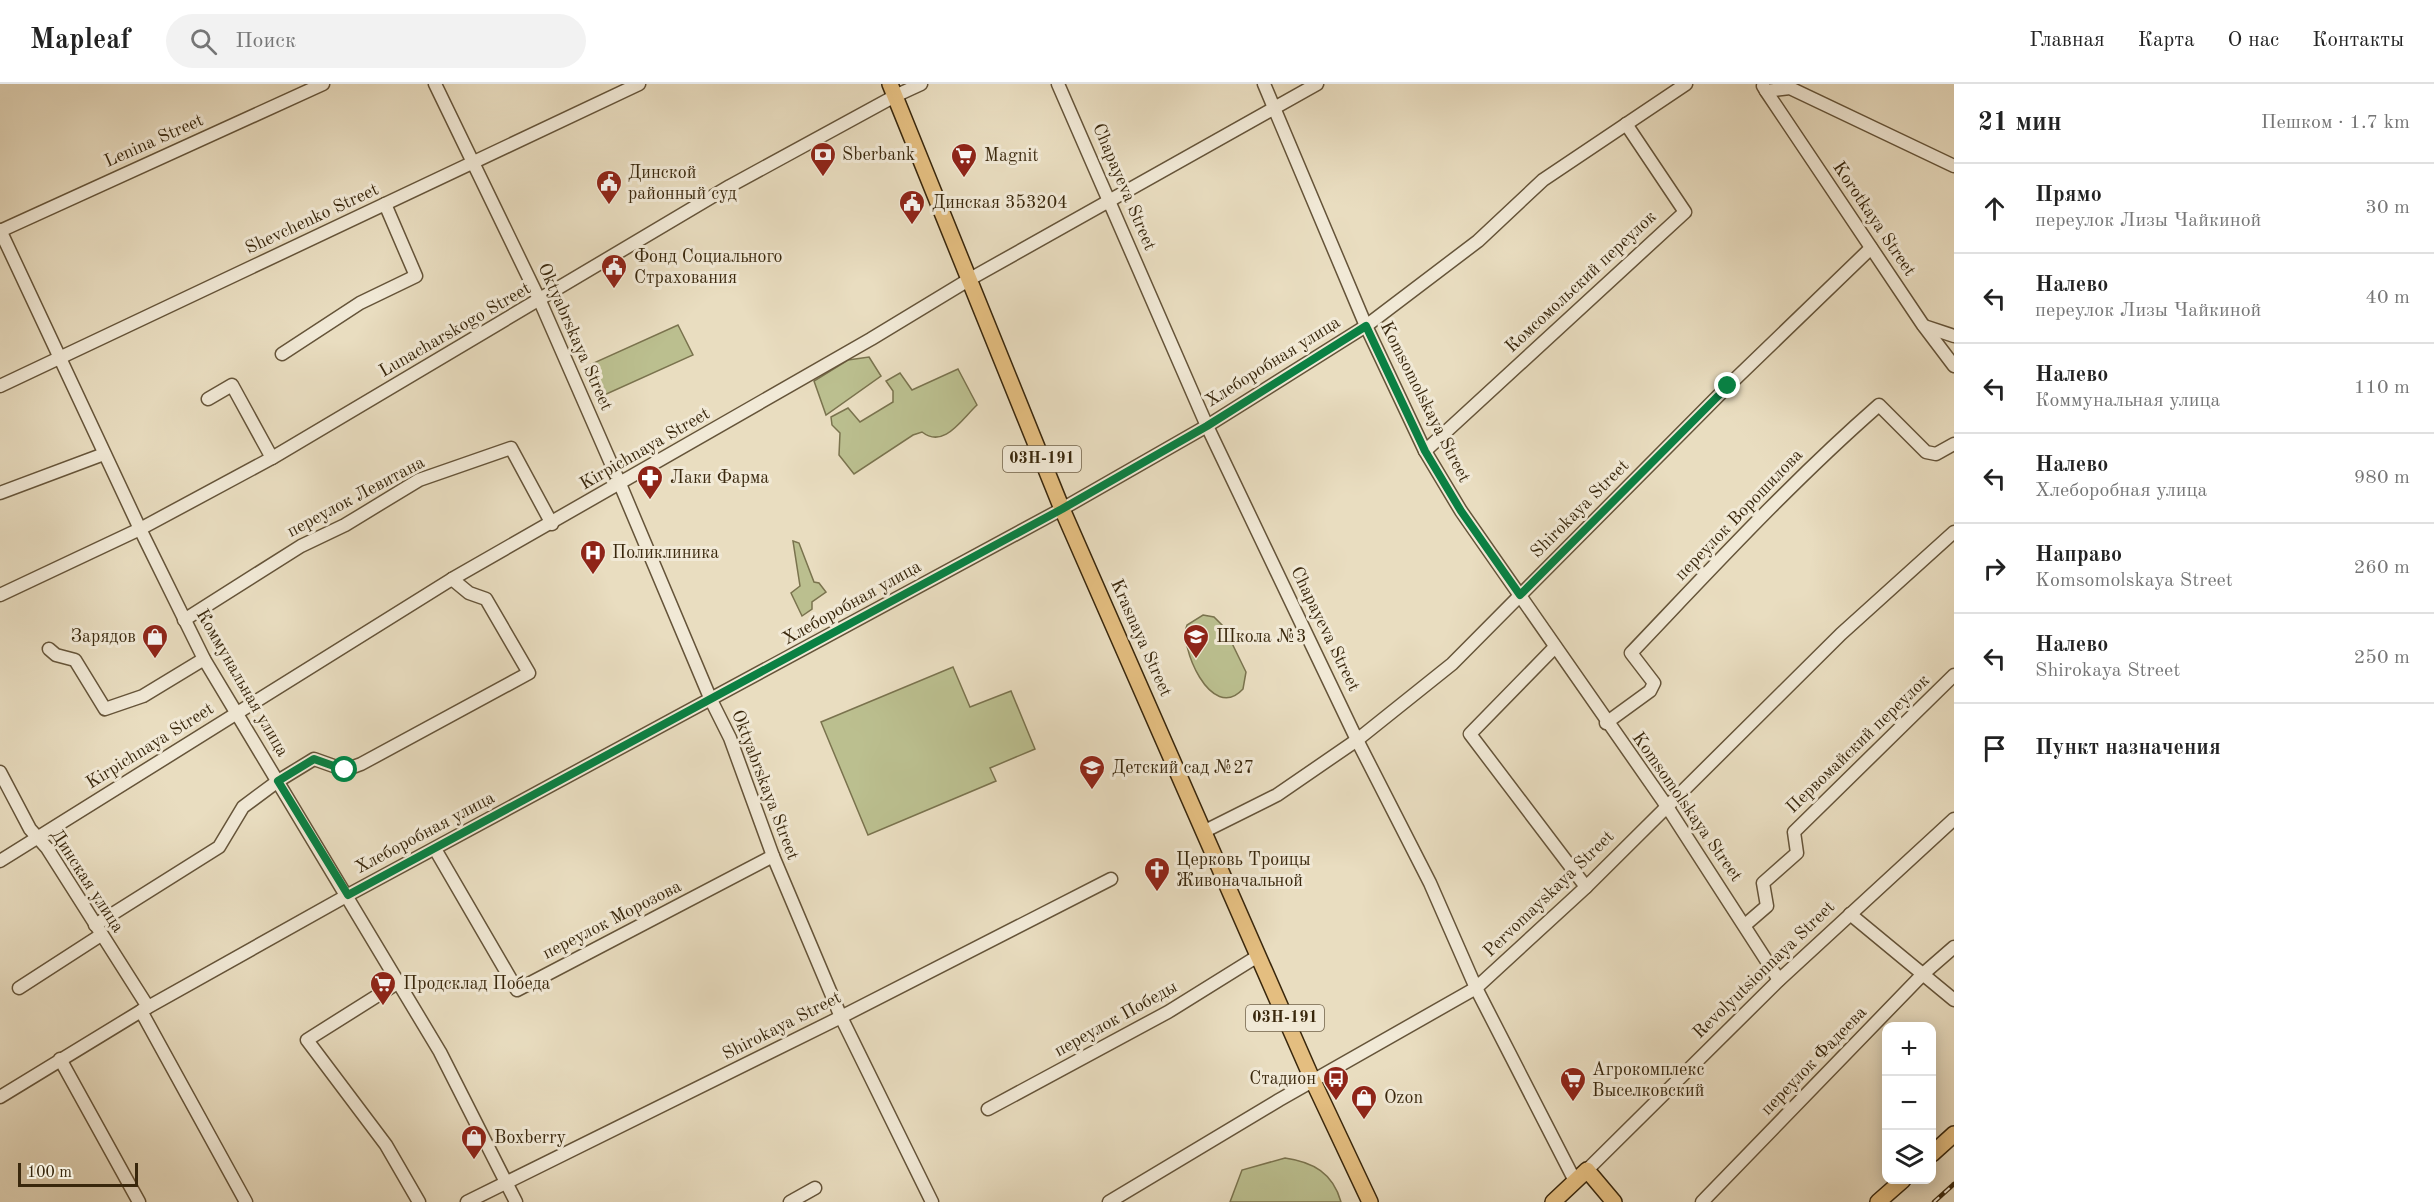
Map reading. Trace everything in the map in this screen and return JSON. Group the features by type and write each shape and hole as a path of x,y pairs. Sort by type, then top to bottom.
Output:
{"main road":[{"name":"Krasnaya Street","path":"892,90 1062,509 1313,1081 1370,1202"},
{"path":"1936,1150 1954,1134"},
{"name":"Revolyutsionnaya Street","path":"1553,1202 1587,1170"},
{"path":"1587,1170 1614,1202"},
{"path":"1878,1202 1898,1184"}],"street":[{"name":"Lenina Street","path":"0,230 323,84"},
{"name":"Oktyabrskaya Street","path":"435,84 540,301 620,484 711,700 730,738 773,856 841,1017 932,1202"},
{"name":"Shevchenko Street","path":"0,386 639,84"},
{"name":"Lunacharskogo Street","path":"0,595 140,529 272,458 892,90 921,84"},
{"name":"Chapayeva Street","path":"1059,84 1207,426 1357,740 1430,884 1476,988 1575,1181"},
{"name":"Komsomolskaya Street","path":"1264,84 1366,326 1425,451 1461,511 1606,723 1666,805 1779,980"},
{"name":"Kirpichnaya Street","path":"0,861 452,579 552,524 970,279 1317,84"},
{"name":"Хлеборобная улица","path":"0,1097 145,1009 348,895 1062,509 1207,426 1366,326 1478,241 1543,180 1686,84"},
{"path":"1764,87 1790,88 1954,166"},
{"name":"Korotkaya Street","path":"1764,87 1923,325 1954,366"},
{"name":"Комсомольский переулок","path":"1425,451 1684,212 1626,124"},
{"path":"282,354 360,303 416,276 385,204"},
{"name":"Коммунальная улица","path":"0,230 140,529 204,659 348,895 440,1052 516,1202"},
{"name":"Shirokaya Street","path":"1205,831 1277,795 1357,740 1452,664 1728,386 1871,248"},
{"path":"1923,325 1954,336"},
{"path":"208,399 232,385 272,458"},
{"name":"переулок Ворошилова","path":"1606,723 1650,691 1653,683 1631,653 1829,448 1879,405 1926,452 1936,454 1954,444"},
{"name":"переулок Левитана","path":"184,620 301,546 345,525 419,480 511,448 552,524"},
{"path":"0,494 105,454"},
{"name":"Pervomayskaya Street","path":"1109,1202 1476,988 1586,886 1841,634 1954,532"},
{"path":"19,988 98,930 219,847 243,807 278,781 314,759 345,770 361,764 529,673 486,599 469,593 452,579"},
{"path":"1555,647 1470,734 1586,886"},
{"path":"49,649 56,655 75,660 105,709 143,696 204,659"},
{"name":"Первомайский переулок","path":"1745,925 1767,906 1763,883 1797,853 1794,832 1954,675"},
{"name":"Динская улица","path":"0,772 30,829 39,838 98,930 145,1009 246,1202"},
{"name":"Revolyutsionnaya Street","path":"1587,1170 1779,980 1954,819"},
{"name":"переулок Морозова","path":"435,849 517,990 773,856"},
{"name":"Shirokaya Street","path":"467,1202 841,1017 1111,879"},
{"path":"1850,914 1954,1000"},
{"name":"переулок Фадеева","path":"1702,1202 1923,974 1954,947"},
{"name":"переулок Победы","path":"988,1109 1168,1012 1258,956"},
{"path":"399,982 307,1040 386,1145 419,1202"},
{"path":"60,1059 139,1202"},
{"path":"790,1202 815,1188"}],"green space":[{"path":"678,325 693,355 602,396 587,366"},
{"path":"869,357 881,376 826,415 814,381 848,360"},
{"path":"958,369 977,405 958,425 945,435 938,437 922,432 913,435 854,474 839,455 840,433 832,425 831,417 848,408 860,422 893,402 893,391 886,381 900,373 912,390"},
{"path":"793,541 799,543 814,582 819,583 826,592 812,602 812,609 802,616 791,593 800,586"},
{"path":"1203,615 1214,617 1224,627 1246,672 1243,689 1231,697 1219,696 1209,689 1192,663 1187,648 1187,625"},
{"path":"953,667 970,707 1011,691 1035,749 990,768 996,781 868,835 821,722"},
{"path":"1285,1158 1304,1162 1327,1176 1333,1183 1341,1202 1230,1202 1242,1170"}],"railway":[{"path":"1934,1202 1954,1184"}],"place":[{"name":"Sberbank","path":"823,178"},
{"name":"Magnit","path":"964,179"},
{"name":"Динской районный суд","path":"609,206"},
{"name":"Динская 353204","path":"912,226"},
{"name":"Фонд Социального Страхования","path":"614,290"},
{"name":"Лаки Фарма","path":"650,501"},
{"name":"Поликлиника","path":"593,576"},
{"name":"Зарядов","path":"155,660"},
{"name":"Школа №3","path":"1196,660"},
{"name":"Детский сад №27","path":"1092,791"},
{"name":"Церковь Троицы Живоначальной","path":"1157,893"},
{"name":"Продсклад Победа","path":"383,1007"},
{"name":"Стадион","path":"1336,1102"},
{"name":"Агрокомплекс Выселковский","path":"1573,1103"},
{"name":"Ozon","path":"1364,1121"},
{"name":"Boxberry","path":"474,1161"}],"route":[{"path":"345,770 314,759 278,781 348,895 1062,509 1207,426 1366,326 1425,451 1461,511 1520,595 1728,386"}]}
